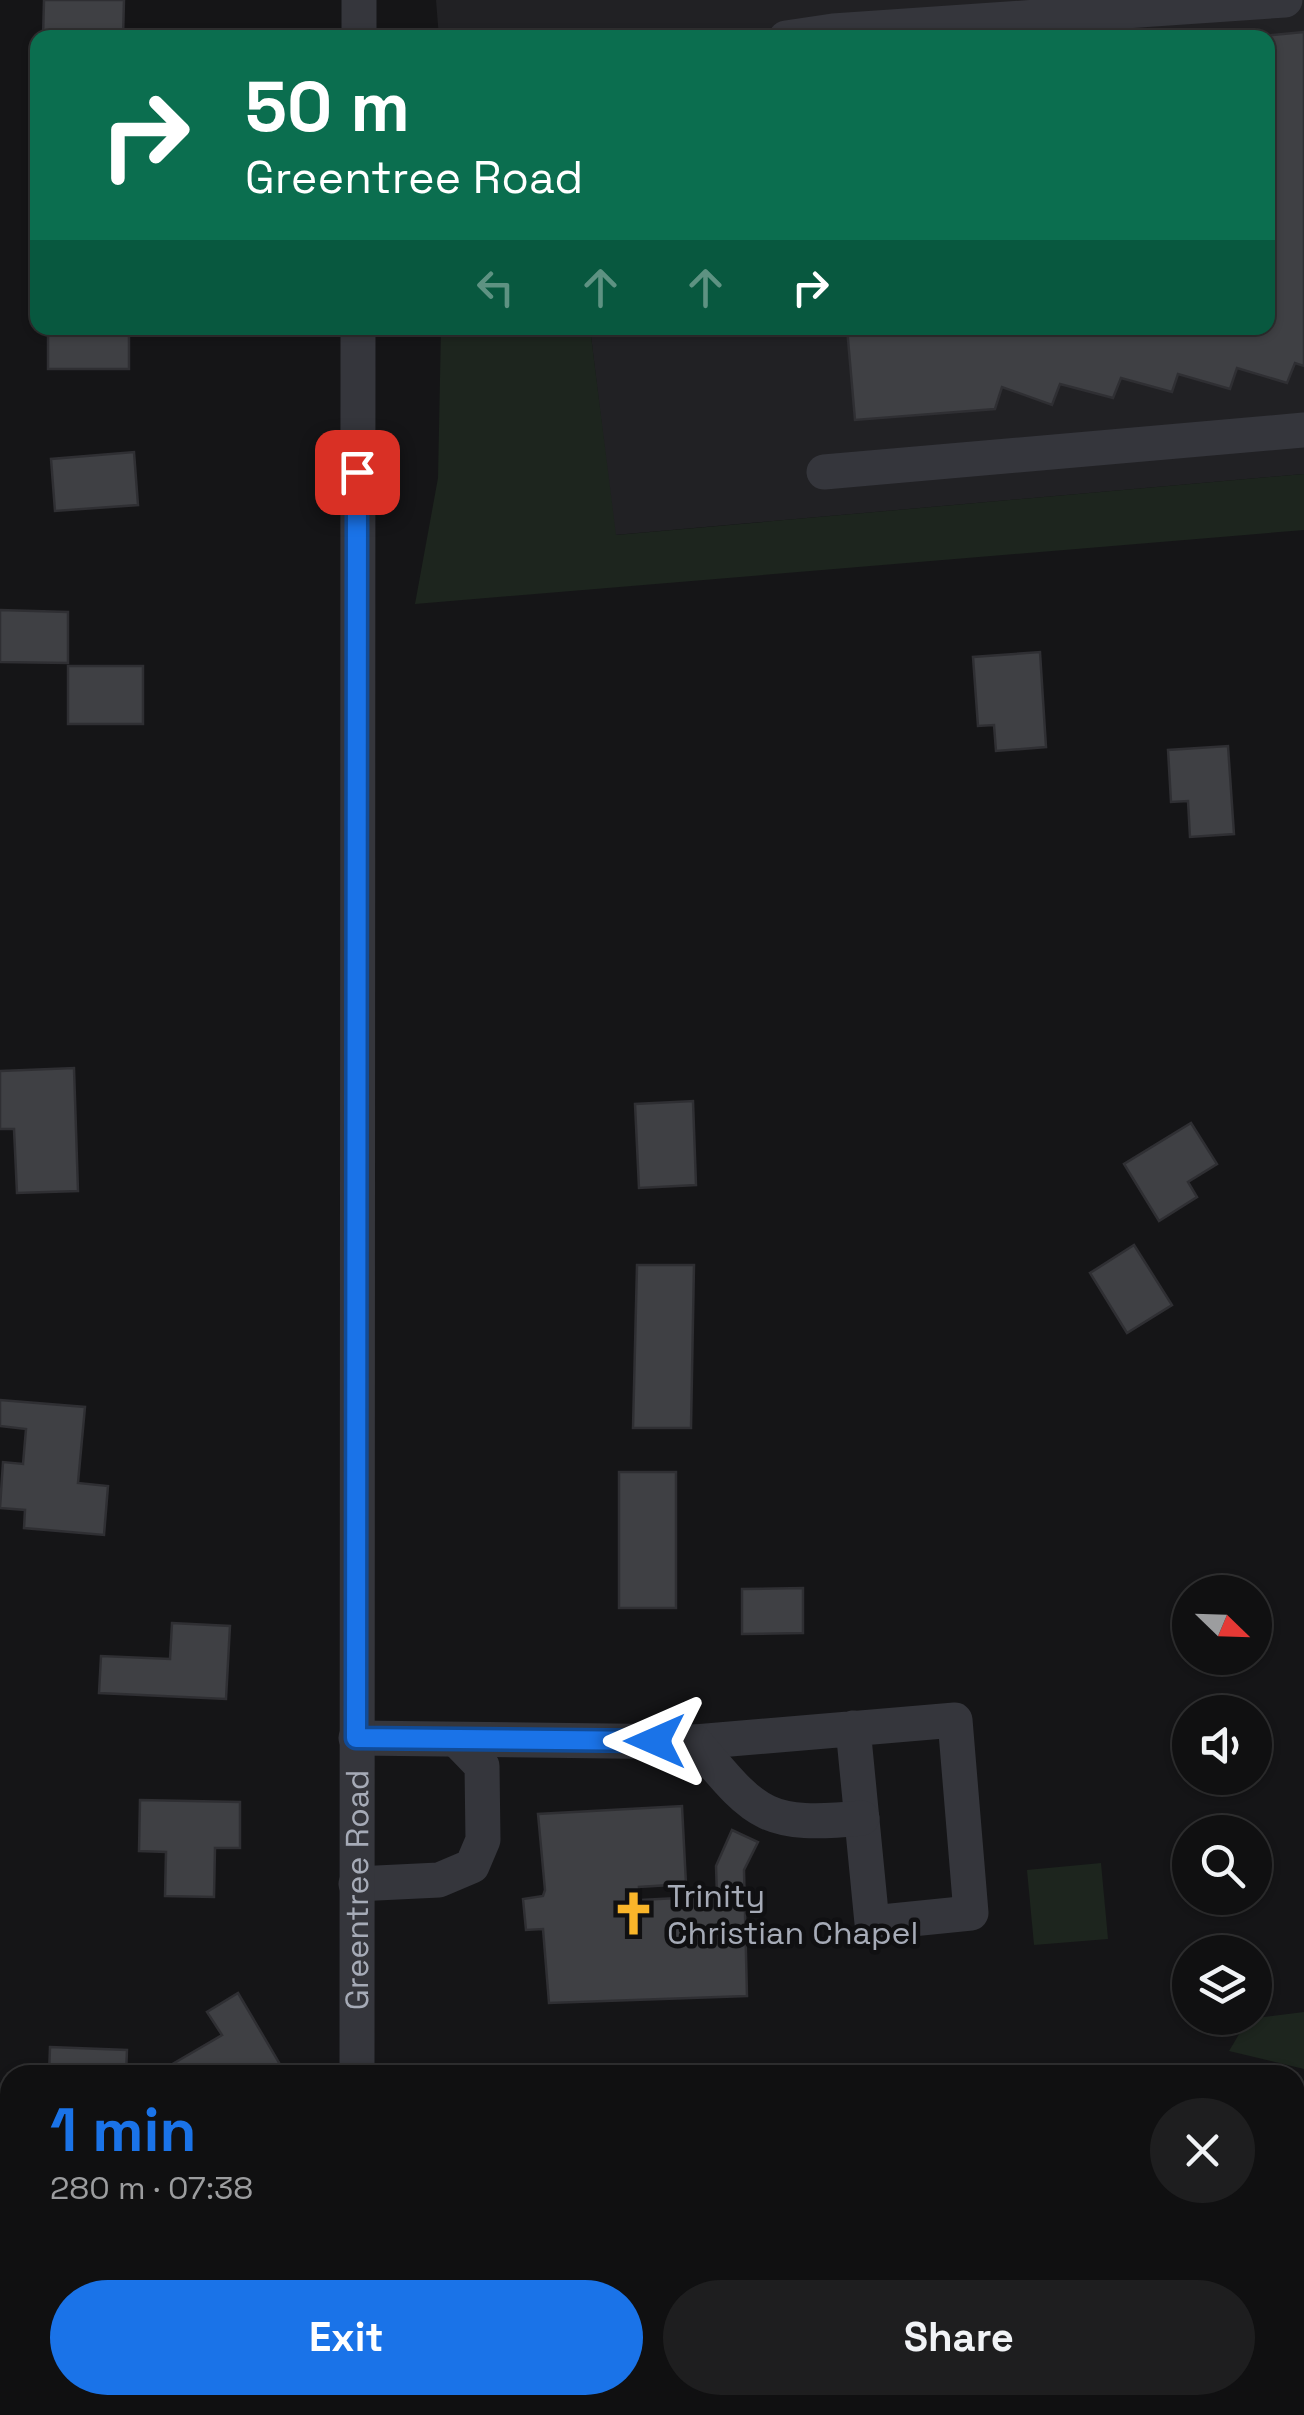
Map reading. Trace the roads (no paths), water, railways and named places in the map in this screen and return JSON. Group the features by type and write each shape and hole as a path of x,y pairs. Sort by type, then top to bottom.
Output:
{"street":[{"path":"359,0 359,30"},
{"path":"848,30 1285,0"},
{"name":"Greentree Road","path":"357,2065 358,335"},
{"path":"824,472 1304,430"},
{"path":"356,1738 695,1742 853,1728 954,1720 971,1913 872,1922 853,1728"},
{"path":"356,1884 439,1880 472,1866 483,1840 482,1766 457,1740"},
{"path":"695,1742 748,1802 777,1818 809,1823 862,1818"}],"place":[{"name":"Trinity Christian Chapel","path":"634,1914"}]}
